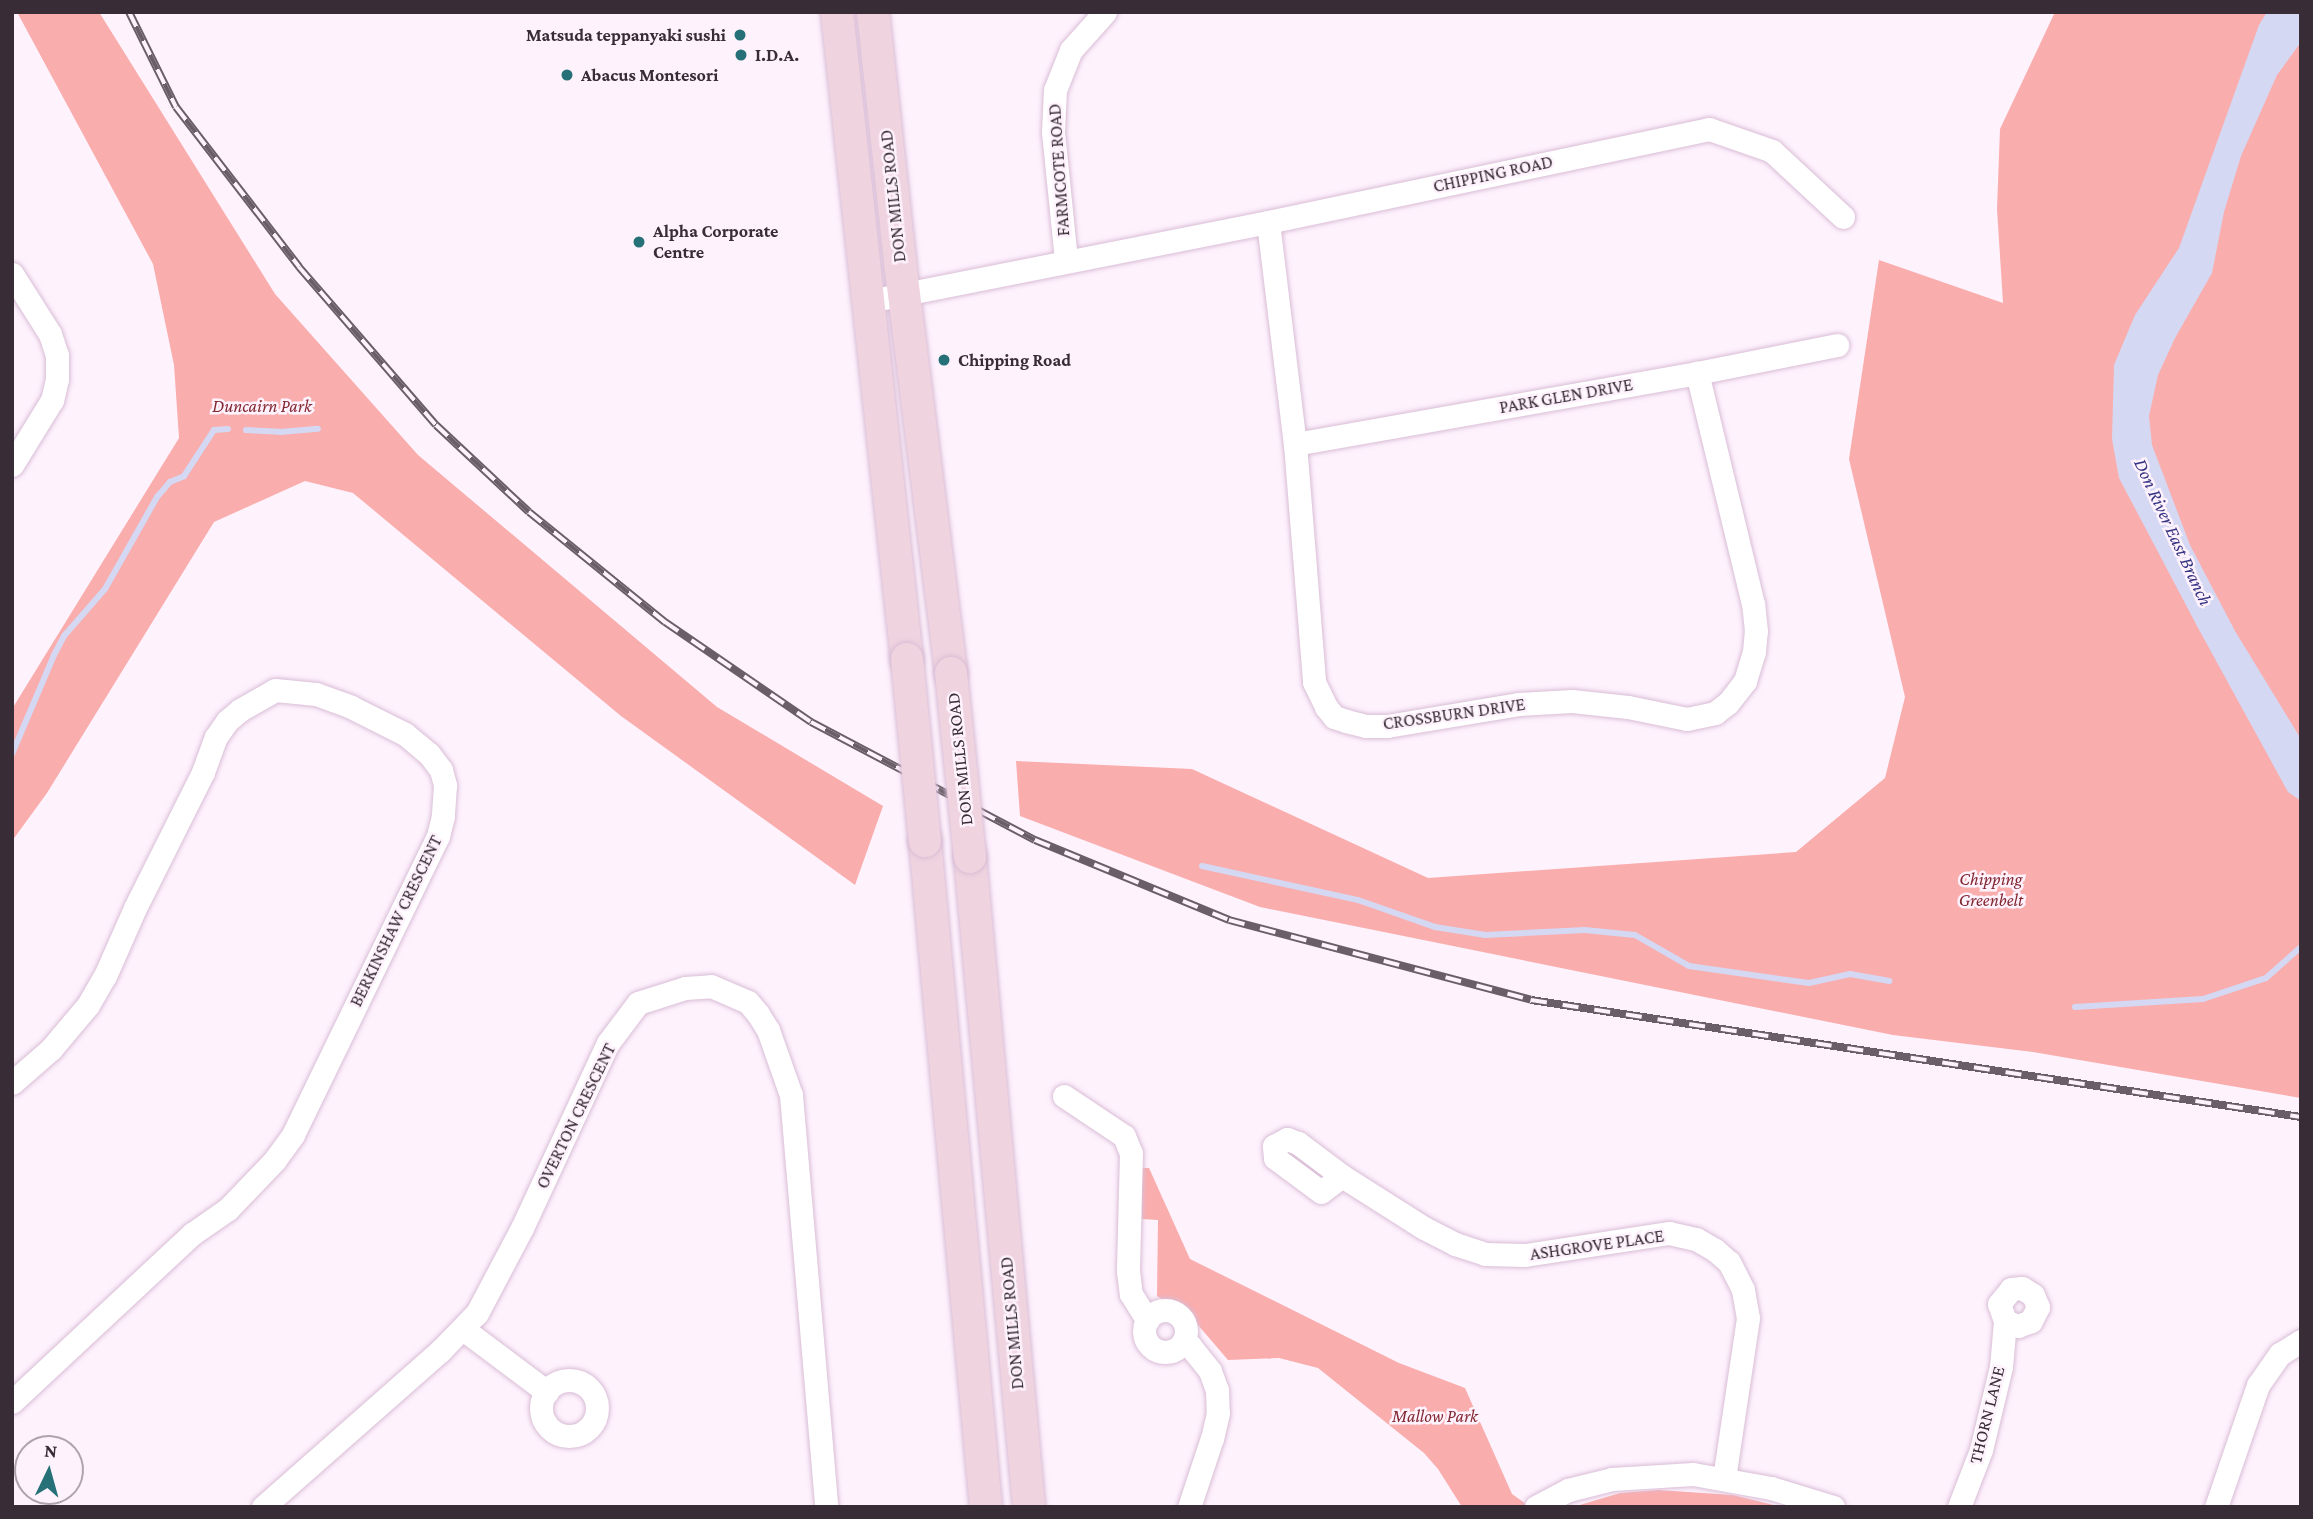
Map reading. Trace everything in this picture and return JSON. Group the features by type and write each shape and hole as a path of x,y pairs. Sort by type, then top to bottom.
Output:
{"main road":[{"name":"DON MILLS ROAD","path":"837,12 908,659 986,1507"},
{"name":"DON MILLS ROAD","path":"873,12 904,294 951,673 1029,1507"}],"street":[{"name":"FARMCOTE ROAD","path":"1066,260 1053,132 1055,90 1071,50 1105,12"},
{"name":"CHIPPING ROAD","path":"869,301 1268,222 1709,129 1772,151 1843,217"},
{"name":"CROSSBURN DRIVE","path":"1268,222 1295,444 1312,670 1321,698 1334,717 1366,726 1387,726 1518,704 1572,701 1628,707 1672,718 1702,718 1728,703 1745,681 1754,652 1756,631 1753,604 1697,373"},
{"path":"12,274 50,334 57,355 57,379 52,400 12,465"},
{"name":"PARK GLEN DRIVE","path":"1295,444 1697,373 1836,345"},
{"name":"BERKINSHAW CRESCENT","path":"12,1083 51,1049 89,1005 203,772 216,737 227,721 240,710 275,690 316,694 351,707 405,734 429,754 441,770 445,785 443,816 438,836 293,1135 275,1160 228,1209 192,1234 12,1402"},
{"name":"OVERTON CRESCENT","path":"272,1504 463,1329 477,1313 522,1228 608,1043 638,1003 685,988 711,986 748,1002 768,1030 791,1096 826,1507"},
{"path":"1063,1096 1124,1136 1131,1153 1128,1270 1131,1294 1147,1320 1163,1310 1177,1314 1186,1329 1183,1343 1190,1346 1210,1371 1217,1390 1218,1413 1189,1507"},
{"name":"ASHGROVE PLACE","path":"1342,1176 1434,1233 1455,1244 1485,1254 1511,1257 1669,1233 1696,1239 1715,1250 1729,1262 1742,1290 1748,1318 1724,1478"},
{"name":"THORN LANE","path":"1959,1507 1981,1450 2001,1367 2005,1321"},
{"path":"463,1329 547,1392"},
{"path":"2216,1507 2259,1385 2280,1354 2301,1341"},
{"path":"1535,1507 1568,1490 1623,1477 1693,1474 1771,1488 1833,1507"}],"green space":[{"name":"Duncairn Park","path":"17,12 99,12 275,294 418,455 717,707 883,806 855,885 621,716 353,493 305,481 214,522 47,793 12,841 12,709 179,438 174,365 153,264"},
{"name":"Chipping Greenbelt","path":"2055,12 2301,12 2301,1098 2033,1052 1893,1035 1260,907 1020,816 1016,761 1192,769 1428,878 1796,852 1885,778 1905,697 1849,459 1879,260 2003,303 1997,209 2000,129"},
{"name":"Mallow Park","path":"1141,1168 1149,1168 1190,1259 1399,1363 1465,1388 1512,1494 1530,1507 1462,1507 1438,1469 1424,1453 1318,1368 1279,1358 1228,1360 1192,1318 1157,1296 1158,1220 1142,1219"},
{"path":"1658,1490 1733,1495 1782,1507 1573,1507 1620,1493"}],"water":[{"name":"Don River East Branch","path":"2267,12 2301,12 2301,42 2277,75 2241,156 2224,212 2212,273 2175,338 2158,375 2149,416 2152,445 2190,545 2235,631 2301,739 2301,801 2288,792 2119,478 2112,439 2114,365 2135,315 2179,248 2259,25"}],"waterway":[{"path":"12,754 64,636 105,589 157,497 170,482 184,476 214,430 228,429"},
{"path":"246,430 280,432 318,429"},
{"path":"1202,866 1358,900 1435,927 1485,935 1585,930 1635,935 1689,966 1809,983 1850,974 1889,981"},
{"path":"2075,1007 2203,999 2266,978 2301,947"}],"railway":[{"path":"129,12 176,107 299,267 436,425 529,512 665,622 811,722 1035,840 1229,920 1531,1000 2301,1117"}],"place":[{"name":"Matsuda teppanyaki sushi","path":"740,35"},
{"name":"I.D.A.","path":"741,55"},
{"name":"Abacus Montesori","path":"567,75"},
{"name":"Alpha Corporate Centre","path":"639,242"},
{"name":"Chipping Road","path":"944,360"}]}
